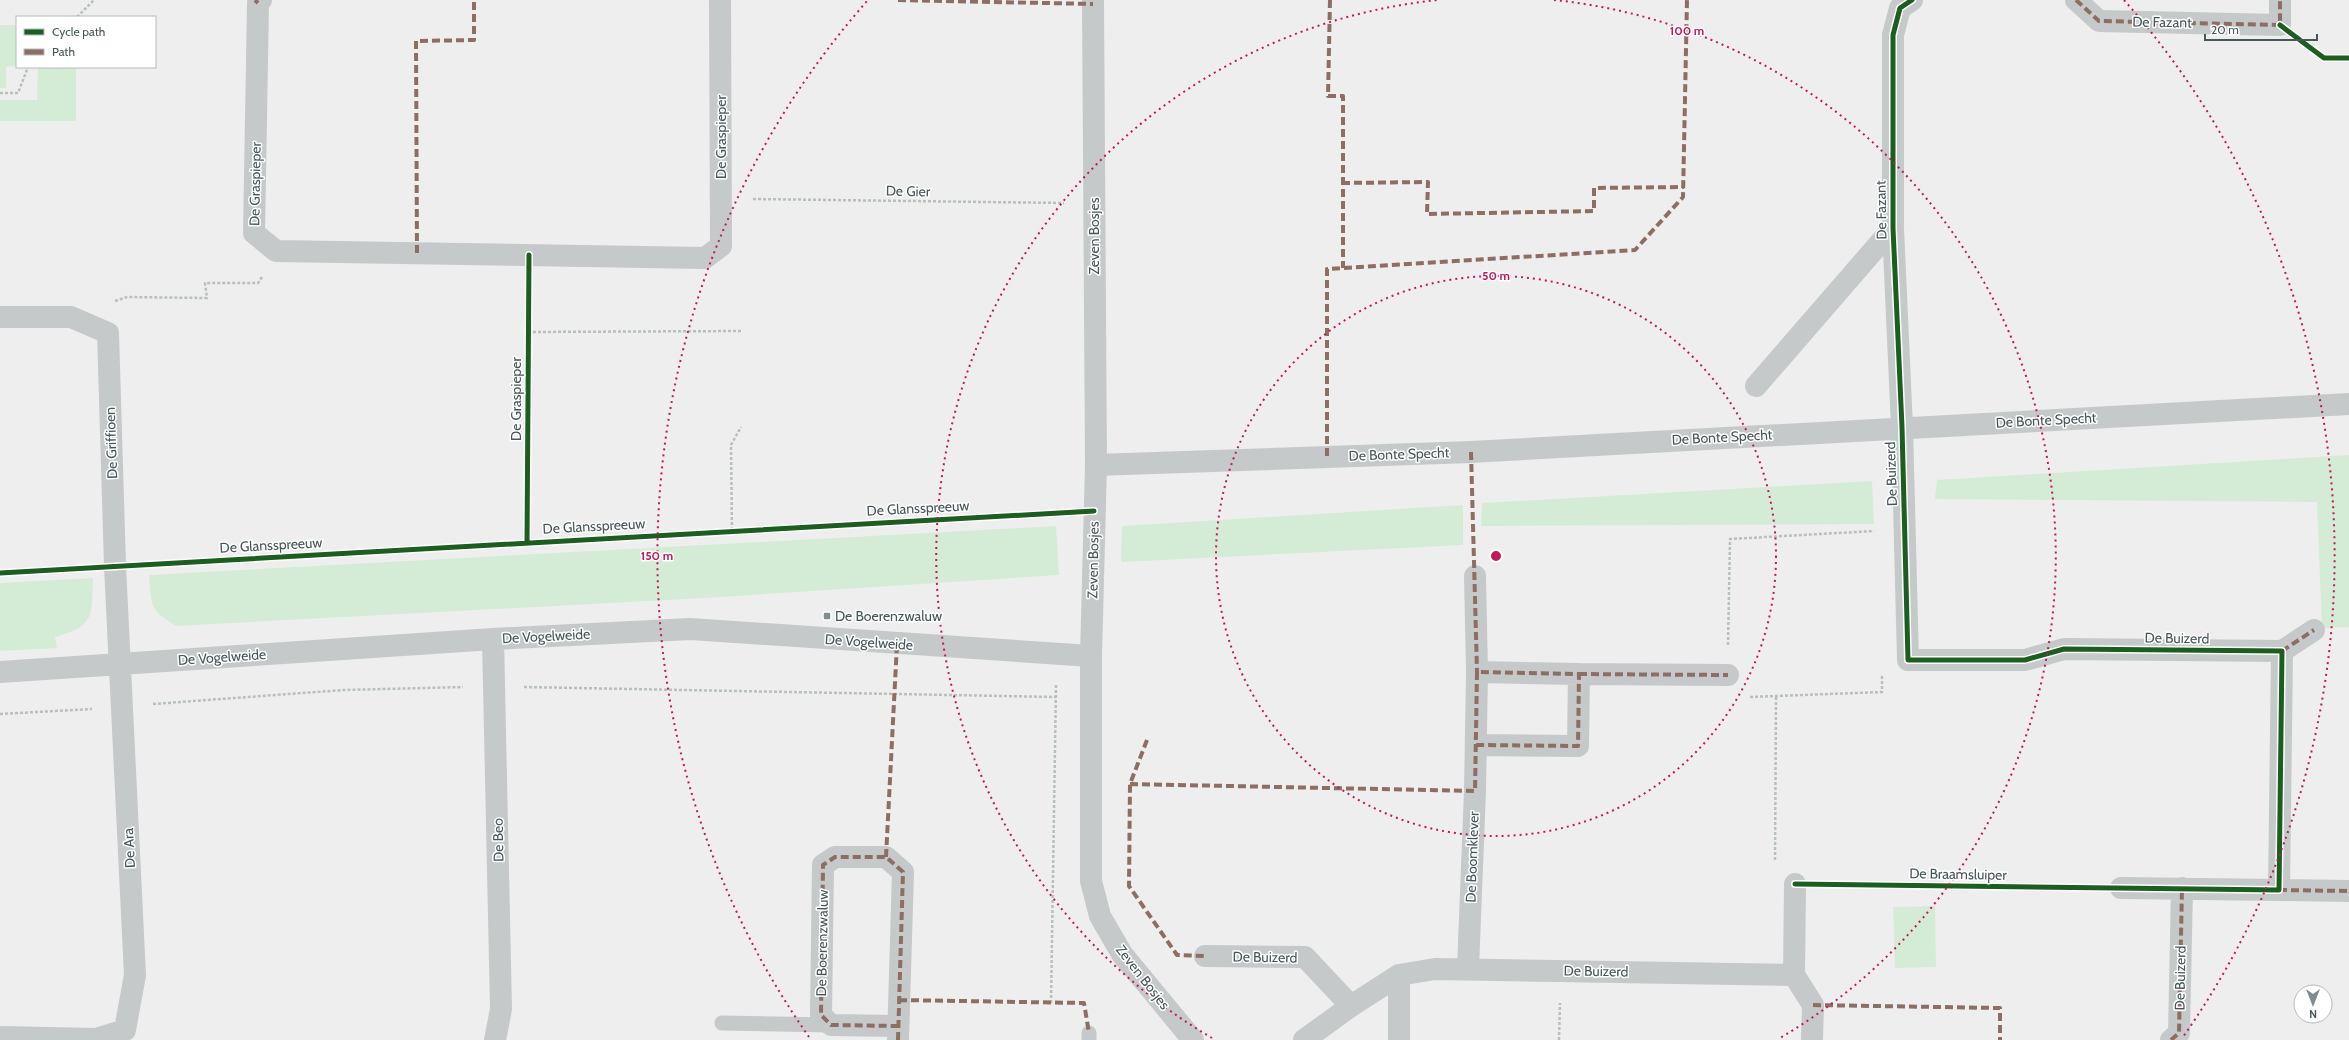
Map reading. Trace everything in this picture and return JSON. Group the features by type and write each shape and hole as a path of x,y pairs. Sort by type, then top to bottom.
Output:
{"street":[{"name":"De Graspieper","path":"261,0 258,3 254,233 276,251 705,258 721,246 720,0"},
{"name":"Zeven Bosjes","path":"1093,0 1096,465 1091,656 1091,881 1100,916 1122,954 1193,1040"},
{"name":"De Fazant","path":"1902,427 1893,228 1893,35 1900,8 1912,0"},
{"name":"De Fazant","path":"2076,0 2099,21 2280,25 2280,0"},
{"name":"De Fazant","path":"1756,386 1893,228"},
{"name":"De Griffioen","path":"0,317 71,317 108,333 120,664"},
{"name":"De Bonte Specht","path":"1096,465 1471,452 1902,427 2349,404"},
{"name":"De Buizerd","path":"1902,427 1908,660 2025,660 2064,649 2282,651"},
{"name":"De Boomklever","path":"1468,968 1476,744 1477,672 1475,576"},
{"name":"De Vogelweide","path":"0,672 493,639 690,629 1056,655 1091,656"},
{"path":"2279,890 2282,651 2314,630"},
{"name":"De Beo","path":"493,639 501,1009 495,1040"},
{"name":"De Ara","path":"0,1037 96,1039 130,1035 135,975 120,664"},
{"path":"1477,672 1728,676"},
{"path":"1476,744 1578,746 1579,674"},
{"name":"De Boerenzwaluw","path":"835,856 886,856 903,872 898,1033 831,1025 821,1014 823,865 835,856"},
{"path":"1795,884 1794,975 1813,1005 1812,1040"},
{"path":"2121,888 2349,891"},
{"name":"De Buizerd","path":"2171,1040 2179,1033 2182,888"},
{"name":"De Buizerd","path":"1205,956 1305,957 1351,1006"},
{"name":"De Buizerd","path":"1304,1040 1351,1006 1399,975 1435,969 1468,968 1794,975"},
{"path":"1398,1040 1399,975"}],"lane":[{"path":"722,1023 831,1025"}],"path":[{"path":"78,16 94,0"},
{"path":"0,93 18,93 28,68"},
{"path":"71,317 127,297 207,298 206,283 258,283 276,251"},
{"path":"528,332 743,331"},
{"path":"732,530 731,445 741,427"},
{"path":"1905,529 1730,539 1728,676 1736,688 1749,697 1882,692 1882,658 1908,660"},
{"path":"724,530 740,530"},
{"path":"1051,1003 1056,655"},
{"path":"1776,697 1774,863 1795,884"},
{"path":"1559,1040 1561,970"}],"green space":[{"path":"0,25 16,25 16,66 6,67 6,88 0,88"},
{"path":"38,68 76,68 76,121 0,121 0,100 37,100"},
{"path":"2349,455 2349,627 2322,628 2317,502 1935,499 1937,480"},
{"path":"1872,481 1874,524 1481,526 1482,503"},
{"path":"1463,505 1463,545 1121,562 1122,526"},
{"path":"1056,526 1059,575 705,598 176,626 160,615 153,606 151,600 149,575"},
{"path":"93,578 92,601 89,617 85,623 78,628 69,633 55,637 57,648 0,651 0,583"},
{"path":"1935,906 1936,967 1895,968 1893,907"}],"marked path":[{"path":"255,0 258,3"},
{"path":"417,253 416,41 474,40 474,0"},
{"path":"898,0 1093,4"},
{"path":"1330,0 1328,96 1343,96 1343,268"},
{"path":"1327,456 1327,269 1635,250 1683,197 1687,0"},
{"path":"2076,0 2099,21 2280,25 2280,0"},
{"path":"1342,183 1428,182 1427,214 1594,211 1594,188 1684,187"},
{"path":"1471,452 1477,672"},
{"path":"2282,651 2314,630"},
{"path":"886,857 897,644"},
{"path":"1130,784 1475,791 1477,672 1579,674 1578,746 1476,745"},
{"path":"1579,674 1728,675"},
{"path":"1147,740 1130,784 1129,886 1177,955 1205,956"},
{"path":"898,1026 831,1025 821,1015 823,865 835,857 886,857 903,872 898,1040"},
{"path":"2171,1040 2179,1033 2182,888"},
{"path":"2279,890 2349,891"},
{"path":"899,1000 1084,1003 1089,1033"},
{"path":"1813,1005 2000,1008 2000,1040"}],"cycle path":[{"name":"De Braamsluiper","path":"1795,884 2279,890 2282,651 2064,649 2025,660 1908,660 1902,427 1893,228 1893,35 1900,8 1912,0"},
{"path":"2280,25 2324,58 2349,58"},
{"path":"527,542 529,255"},
{"name":"De Glansspreeuw","path":"0,573 1094,511"}],"place":[{"name":"De Boerenzwaluw","path":"827,616"}]}
